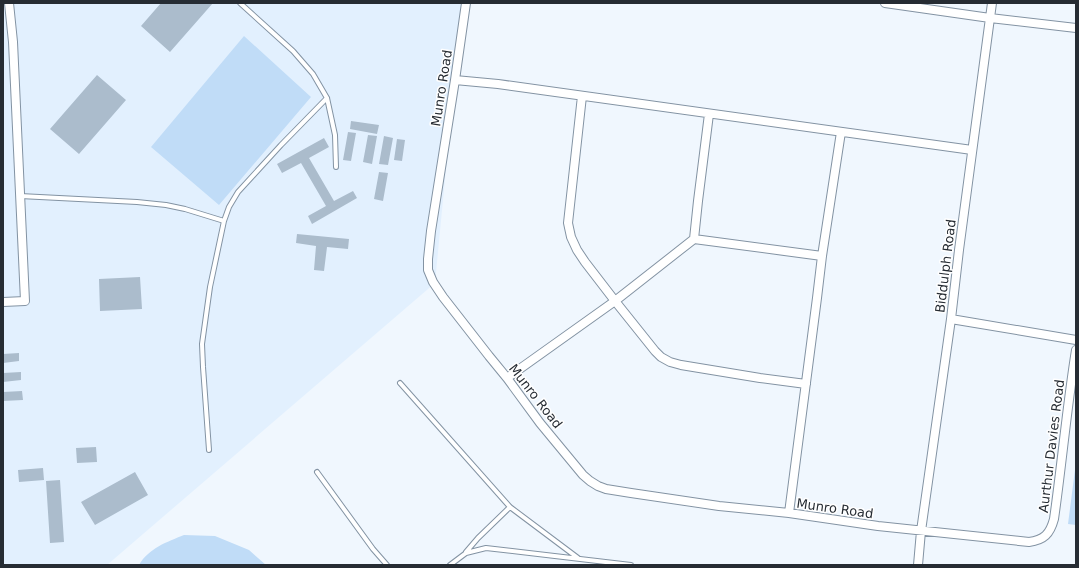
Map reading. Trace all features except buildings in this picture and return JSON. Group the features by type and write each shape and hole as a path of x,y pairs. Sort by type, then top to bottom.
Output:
{"street":[{"path":"3,302 25,301 10,3"},
{"name":"Munro Road","path":"466,3 431,231 428,270 433,282 443,296 540,423 583,475 598,486 606,489 719,506 789,513 838,521 921,531"},
{"path":"885,3 990,18 1076,28"},
{"name":"Biddulph Road","path":"918,565 921,531 951,319 992,3"},
{"path":"455,80 498,84 972,150"},
{"path":"582,96 568,223 571,237 577,250 615,302 655,351 661,357 670,362 707,370 806,384"},
{"path":"507,378 615,302 694,239 709,114"},
{"path":"789,513 822,256 841,132"},
{"path":"694,239 822,256"},
{"path":"951,319 1076,340"},
{"name":"Aurthur Davies Road","path":"921,531 1029,542 1042,539 1048,534 1052,528 1054,519 1076,350"}],"lane":[{"path":"240,3 293,51 313,74 327,98 335,135 336,167"},
{"path":"209,450 202,344 210,287 224,221 229,207 238,192 327,98"},
{"path":"20,196 138,202 166,205 186,209 224,221"},
{"path":"400,384 510,507 578,558"},
{"path":"317,472 373,549 387,565"},
{"path":"450,565 466,553 478,538 510,507"},
{"path":"466,553 486,548 631,565"}],"shaded area":[{"path":"3,3 462,3 435,283 107,565 3,565"},
{"path":"244,36 311,97 219,205 151,147"},
{"path":"1076,462 1076,525 1068,524"},
{"path":"184,535 215,536 249,550 266,565 139,565 153,550"}]}
